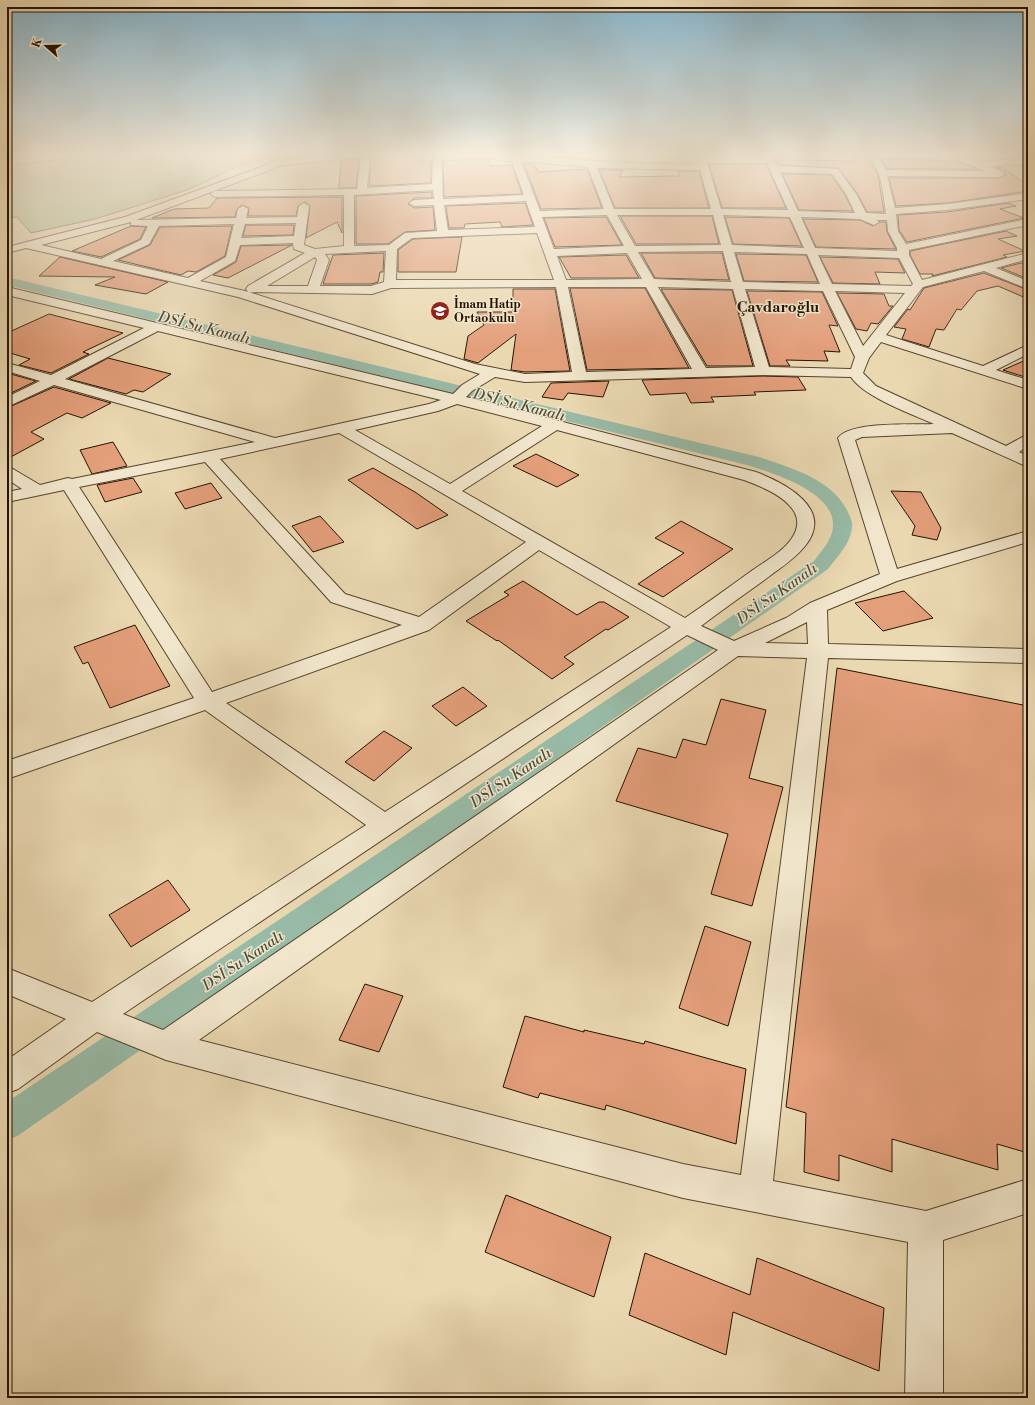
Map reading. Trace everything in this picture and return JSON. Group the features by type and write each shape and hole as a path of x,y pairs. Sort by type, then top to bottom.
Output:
{"street":[{"path":"7,250 112,224 128,219"},
{"path":"349,248 353,219"},
{"path":"441,219 443,234"},
{"path":"537,219 561,283 580,376"},
{"path":"614,219 652,283 701,372"},
{"path":"719,219 740,285 763,371"},
{"path":"796,219 827,287 862,356"},
{"path":"867,219 893,231"},
{"path":"892,219 893,231 903,251 917,287"},
{"path":"112,224 302,220 298,247 314,252 321,256 323,260 313,290"},
{"path":"188,282 231,259 239,221"},
{"path":"550,253 632,249 728,248 811,251 903,251 1028,222"},
{"path":"100,263 145,242 155,223"},
{"path":"247,292 314,252 349,248 392,248 409,235 541,230"},
{"path":"7,238 26,245 100,263 188,282 247,292 472,368 525,378 763,371 856,373"},
{"path":"234,242 299,239"},
{"path":"390,284 392,248"},
{"path":"247,292 372,290 390,284 652,283 827,287 917,287 984,267 1028,256"},
{"path":"984,267 1028,285"},
{"path":"856,373 862,356 917,287"},
{"path":"7,1078 106,1023 385,824 686,627 781,558 799,542 806,529 805,515 796,502 786,493 770,483 750,476 554,425 461,394 29,296 10,298"},
{"path":"7,403 156,326"},
{"path":"878,337 1028,385"},
{"path":"984,371 1028,350"},
{"path":"7,367 275,443"},
{"path":"7,497 68,483 275,443 433,408 461,394 493,372"},
{"path":"856,373 861,381 871,389 1028,462"},
{"path":"450,491 554,425"},
{"path":"342,428 686,627 734,649 1028,656"},
{"path":"890,577 862,484 846,438 859,432 957,428"},
{"path":"1008,452 1028,439"},
{"path":"208,456 338,598 422,625"},
{"path":"7,472 36,490"},
{"path":"68,483 207,700 385,824"},
{"path":"166,1046 734,649 793,622 817,607 890,577 1028,536"},
{"path":"7,770 422,625 538,542"},
{"path":"754,1195 818,651 817,607"},
{"path":"7,981 106,1023 166,1046 683,1181 926,1228 1028,1196"},
{"path":"924,1398 926,1228"}],"green space":[{"path":"18,219 96,219 95,219 31,233"}],"building":[{"path":"308,219 342,219 342,233 337,222 306,238"},
{"path":"356,219 434,219 435,230 405,232 388,244 356,244"},
{"path":"448,219 531,219 533,225 502,227 500,222 465,224 464,228 449,228"},
{"path":"544,219 607,219 622,245 555,247"},
{"path":"621,219 713,219 719,244 636,244"},
{"path":"725,219 789,219 802,246 733,244"},
{"path":"803,219 860,220 873,226 880,222 886,222 887,232 896,249 816,247"},
{"path":"898,219 1021,219 907,242 899,230"},
{"path":"246,225 294,225 293,235 243,236"},
{"path":"131,226 146,227 140,239 101,257 72,251"},
{"path":"232,226 225,256 196,272 188,271 181,275 118,260 150,245 160,227"},
{"path":"1006,231 1017,236 998,239 1025,251 1003,255 1007,257 932,276 933,274 920,274 910,255 910,251"},
{"path":"462,237 456,272 398,272 398,250 413,239"},
{"path":"292,245 228,278 213,275 236,262 241,246"},
{"path":"384,253 383,272 380,272 378,282 371,284 323,284 333,255"},
{"path":"641,253 722,253 729,280 655,278"},
{"path":"736,254 806,255 818,282 744,281"},
{"path":"626,255 639,278 571,278 559,257"},
{"path":"60,257 168,282 146,294 95,285 115,277 39,276"},
{"path":"820,257 898,259 905,273 875,272 880,284 833,283"},
{"path":"1021,263 1028,266 1028,279 1001,268"},
{"path":"984,273 1028,290 1028,299 998,286 977,291 961,310 957,309 944,330 936,329 929,347 902,339 906,329 894,327 908,309 910,310 924,288"},
{"path":"570,288 645,288 689,368 587,370"},
{"path":"513,289 555,289 570,371 525,372 511,370 516,334 478,363 464,359 468,336 484,325 477,312 513,312"},
{"path":"661,289 732,290 753,366 707,366"},
{"path":"747,291 822,292 838,326 829,325 840,352 824,351 828,361 786,360 790,366 770,366"},
{"path":"837,293 884,294 889,306 893,306 878,324 871,323 867,331 856,329"},
{"path":"49,314 123,333 83,352 89,354 51,373 19,365 30,359 7,352 7,333"},
{"path":"108,358 171,374 143,392 134,390 126,394 69,379"},
{"path":"1028,359 1028,378 1003,370"},
{"path":"7,373 36,381 7,395"},
{"path":"763,376 798,377 806,390 754,392 756,395 711,397 714,402 691,403 686,393 650,395 642,380"},
{"path":"609,381 603,397 568,393 563,400 542,397 551,383"},
{"path":"54,387 111,403 82,418 67,413 31,432 44,439 7,459 7,408"},
{"path":"113,442 127,466 92,474 80,450"},
{"path":"536,454 579,475 557,487 513,466"},
{"path":"373,468 415,492 448,515 417,529 348,480"},
{"path":"133,478 142,492 105,502 97,485"},
{"path":"211,483 222,498 185,509 175,493"},
{"path":"891,491 921,492 941,528 937,540 912,535 915,526"},
{"path":"320,516 344,542 313,552 292,526"},
{"path":"681,521 733,549 663,597 638,584 684,553 655,538"},
{"path":"523,581 577,615 599,602 604,602 629,617 608,630 606,629 564,657 574,664 552,679 498,640 497,641 466,621 509,595 504,592"},
{"path":"904,591 933,618 883,631 855,603"},
{"path":"135,625 170,686 110,708 88,662 83,664 74,647"},
{"path":"837,668 1028,706 1028,1153 997,1144 998,1170 892,1139 892,1172 839,1155 839,1181 804,1172 806,1113 786,1107"},
{"path":"463,687 487,706 456,726 432,706"},
{"path":"721,699 766,710 749,778 783,787 752,906 711,894 728,834 616,801 638,748 676,758 683,739 706,745"},
{"path":"384,731 412,748 374,781 345,762"},
{"path":"168,880 190,910 131,947 109,915"},
{"path":"705,926 751,942 728,1026 679,1008"},
{"path":"365,984 403,996 379,1052 339,1040"},
{"path":"525,1016 584,1032 584,1030 644,1044 645,1041 746,1069 736,1144 606,1105 605,1110 540,1093 538,1098 503,1087"},
{"path":"506,1195 611,1237 594,1297 485,1252"},
{"path":"645,1253 750,1295 757,1258 884,1308 879,1371 733,1312 726,1355 629,1315"}],"waterway":[{"name":"DSİ Su Kanalı","path":"7,281 753,461 791,474 816,487 827,496 835,506 841,517 843,526 840,537 821,565 7,1123"}],"place":[{"name":"İmam Hatip Ortaokulu","path":"440,311"}],"district":[{"name":"Çavdaroğlu","path":"778,307"}]}
